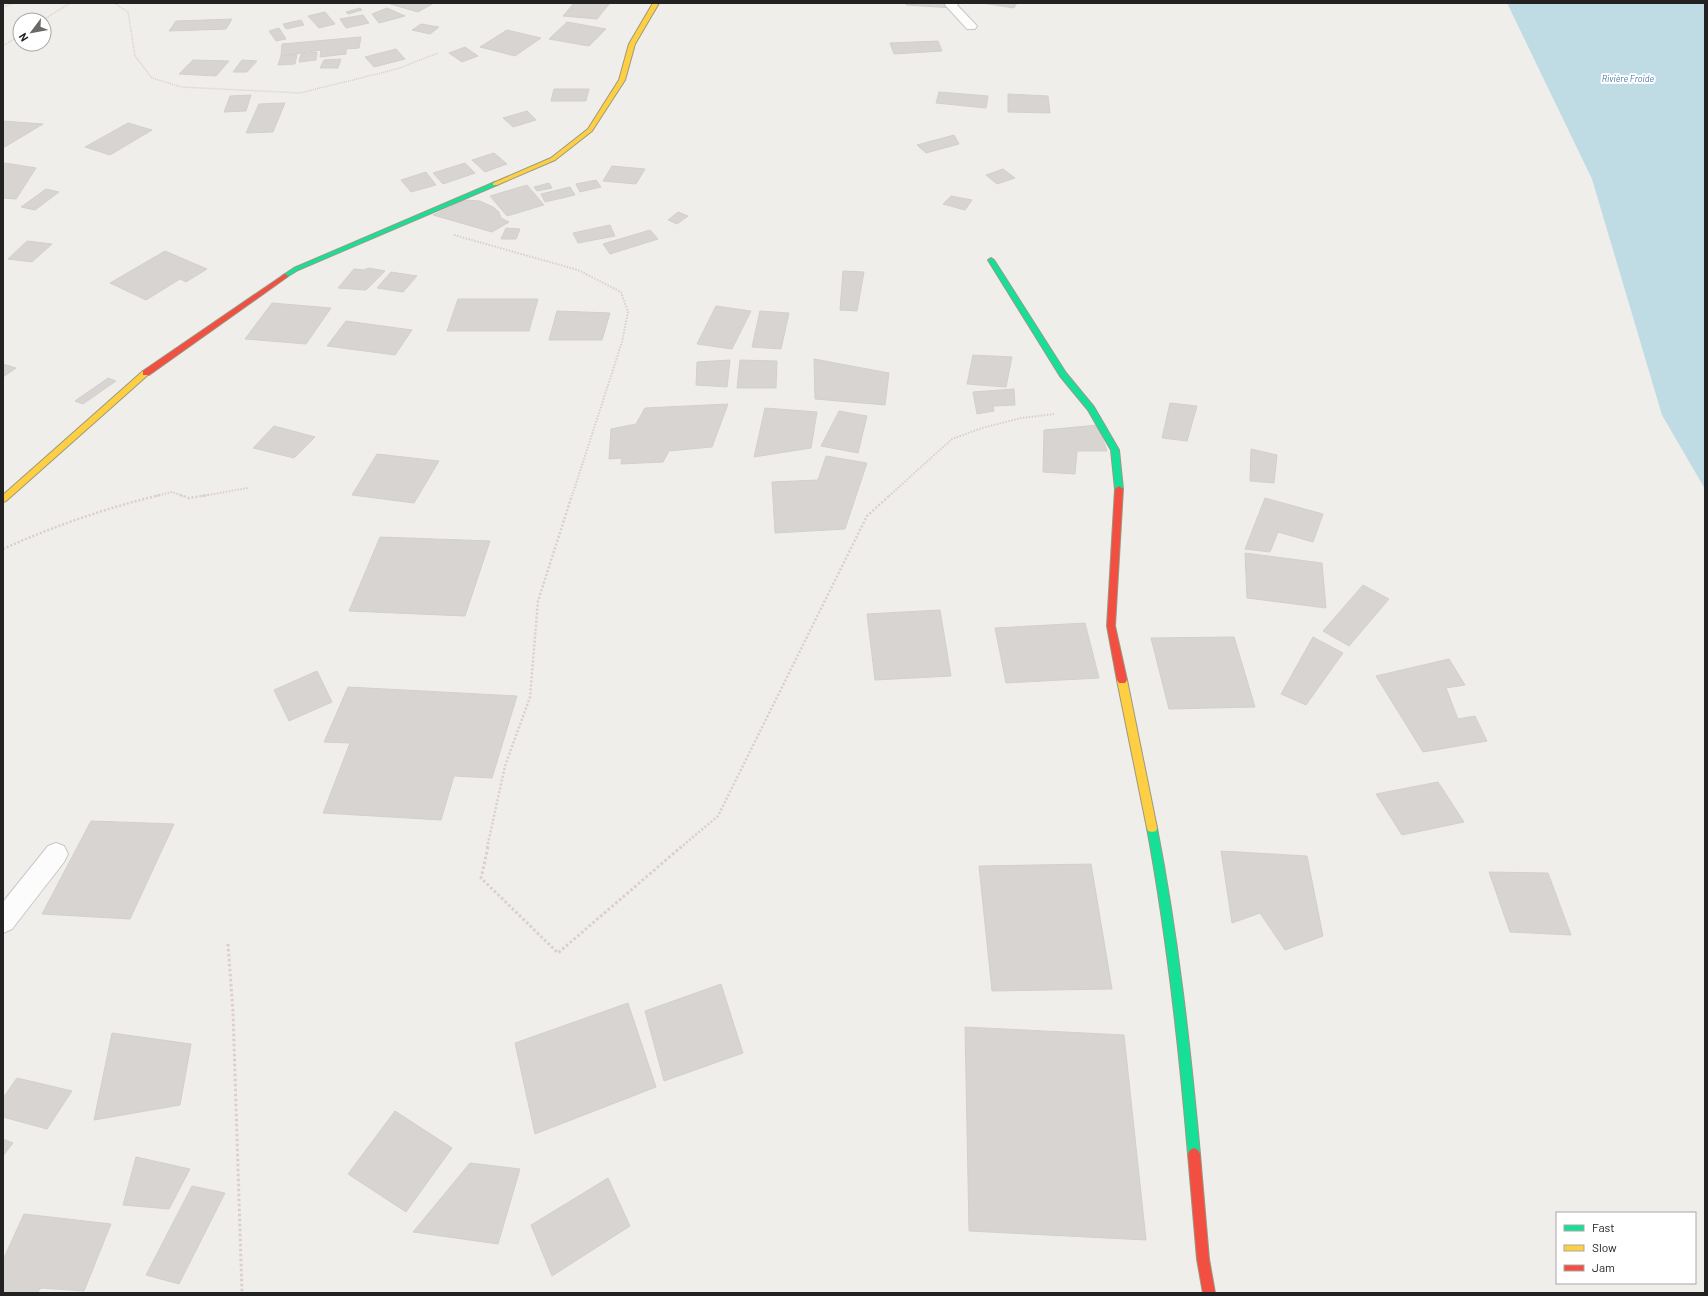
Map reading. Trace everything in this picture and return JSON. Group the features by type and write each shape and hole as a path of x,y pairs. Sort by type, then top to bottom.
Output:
{"street":[{"path":"3,499 145,374 296,269 552,159 590,130 622,80 632,44 656,3"},
{"path":"990,260 1063,374 1091,409 1116,450 1119,491 1111,626 1156,846 1175,962 1185,1039 1203,1259 1209,1293"}],"lane":[{"path":"953,3 951,5 971,26"},
{"path":"3,921 56,854"}],"path":[{"path":"3,7 15,3"},
{"path":"52,14 70,3"},
{"path":"114,3 128,12 135,56 152,78 181,87 300,93 397,69 438,53"},
{"path":"3,46 12,40"},
{"path":"399,224 466,237 578,270 621,292 628,312 622,342 538,601 530,697 504,766 481,878 558,953 718,816 867,516 952,439 982,428 1021,418 1091,409"},
{"path":"3,549 40,532 92,514 150,497 172,492 189,498 248,488"},
{"path":"228,944 233,1012 242,1293"}],"water":[{"name":"Rivière Froide","path":"1507,3 1705,3 1705,489 1662,415 1592,179"}],"building":[{"path":"387,3 434,3 418,12"},
{"path":"574,3 610,3 597,19 563,16"},
{"path":"906,3 950,3 954,8 906,5"},
{"path":"982,3 1017,3 1014,8"},
{"path":"360,8 362,10 348,14 346,12"},
{"path":"387,8 405,16 379,23 372,14"},
{"path":"325,12 335,24 319,28 308,16"},
{"path":"363,15 369,23 346,28 340,19"},
{"path":"232,19 226,29 169,31 176,21"},
{"path":"301,20 304,25 286,29 283,24"},
{"path":"567,22 606,29 589,46 549,39"},
{"path":"421,24 439,27 430,34 412,30"},
{"path":"279,28 286,39 276,41 269,31"},
{"path":"507,30 541,38 515,56 480,47"},
{"path":"361,37 359,48 346,49 346,54 320,57 321,50 281,56 282,44"},
{"path":"938,41 942,51 894,54 890,43"},
{"path":"465,47 478,56 462,62 449,53"},
{"path":"396,49 405,59 374,67 365,57"},
{"path":"317,52 316,60 299,62 301,54"},
{"path":"297,54 295,64 278,65 281,56"},
{"path":"341,59 338,68 320,68 324,60"},
{"path":"193,60 229,61 216,76 179,74"},
{"path":"242,60 257,61 247,72 233,72"},
{"path":"554,89 589,89 586,101 551,101"},
{"path":"939,92 988,96 986,108 936,103"},
{"path":"1008,94 1048,96 1050,113 1008,112"},
{"path":"251,95 246,111 224,112 230,96"},
{"path":"285,103 273,132 246,133 259,104"},
{"path":"527,111 536,120 513,127 503,118"},
{"path":"3,121 43,124 3,148"},
{"path":"128,123 152,130 110,155 85,147"},
{"path":"954,135 959,144 926,153 917,145"},
{"path":"494,153 507,164 485,172 472,160"},
{"path":"5,163 36,168 16,199 3,198 3,165"},
{"path":"465,163 475,173 443,184 433,173"},
{"path":"612,166 645,169 636,184 603,181"},
{"path":"1003,169 1015,178 997,184 986,175"},
{"path":"426,172 436,185 411,192 401,180"},
{"path":"596,180 601,187 580,192 576,184"},
{"path":"549,183 552,188 537,191 534,187"},
{"path":"527,185 544,205 507,216 490,196"},
{"path":"570,187 575,195 545,202 541,194"},
{"path":"46,189 59,192 35,210 21,207"},
{"path":"951,196 972,200 965,210 943,204"},
{"path":"465,200 480,201 493,207 499,212 501,218 509,222 492,232 433,215"},
{"path":"678,212 688,216 677,224 668,220"},
{"path":"610,225 615,236 578,243 573,233"},
{"path":"506,228 520,229 516,239 501,239"},
{"path":"650,230 658,239 610,254 603,244"},
{"path":"27,241 52,244 32,262 8,259"},
{"path":"165,251 207,269 186,282 180,279 146,300 110,283"},
{"path":"369,268 385,271 366,290 338,288 354,269 364,270"},
{"path":"843,271 864,272 857,311 840,310"},
{"path":"391,272 417,276 403,292 377,288"},
{"path":"458,299 538,299 529,331 447,331"},
{"path":"272,303 331,308 306,344 245,339"},
{"path":"716,306 751,311 732,349 697,344"},
{"path":"557,311 610,313 602,340 549,340"},
{"path":"760,311 789,313 781,349 752,347"},
{"path":"346,321 412,330 395,355 327,346"},
{"path":"973,355 1012,357 1006,387 967,384"},
{"path":"814,359 889,373 885,405 815,399"},
{"path":"730,360 727,387 696,385 697,362"},
{"path":"740,360 777,361 776,388 737,388"},
{"path":"3,364 16,368 3,377"},
{"path":"108,378 116,381 83,404 75,401"},
{"path":"1014,389 1015,405 993,406 994,411 977,414 973,392"},
{"path":"1170,403 1197,406 1187,441 1162,438"},
{"path":"728,404 712,447 669,451 663,462 621,464 622,458 609,459 611,429 636,424 645,408"},
{"path":"765,408 817,412 811,448 754,457"},
{"path":"839,411 867,416 858,453 821,446"},
{"path":"1098,425 1107,451 1077,451 1075,474 1043,472 1044,430"},
{"path":"274,426 315,437 294,458 253,448"},
{"path":"1251,449 1277,455 1274,483 1250,481"},
{"path":"377,454 439,461 414,503 352,495"},
{"path":"826,456 867,463 845,529 775,533 772,482 818,480"},
{"path":"1265,498 1323,514 1313,542 1278,532 1270,552 1245,549"},
{"path":"380,537 490,541 465,616 349,611"},
{"path":"1245,553 1322,563 1326,608 1247,598"},
{"path":"1363,585 1389,599 1349,646 1323,631"},
{"path":"940,610 951,676 875,680 867,614"},
{"path":"1085,623 1099,678 1006,683 995,628"},
{"path":"1234,637 1255,707 1169,709 1151,638"},
{"path":"1313,637 1343,653 1306,705 1281,694"},
{"path":"1449,659 1465,685 1446,688 1458,719 1475,716 1487,741 1423,752 1376,676"},
{"path":"317,671 332,702 289,721 274,690"},
{"path":"348,687 517,696 492,778 454,776 441,820 323,813 350,743 324,742"},
{"path":"1438,782 1464,822 1402,835 1376,794"},
{"path":"91,821 174,824 130,919 42,914"},
{"path":"1221,851 1307,856 1323,936 1285,950 1260,913 1232,923"},
{"path":"1091,864 1112,989 992,991 979,866"},
{"path":"1489,872 1548,873 1571,935 1510,932"},
{"path":"721,984 743,1053 664,1081 645,1011"},
{"path":"628,1003 656,1087 535,1134 515,1043"},
{"path":"965,1027 1124,1035 1146,1240 969,1231"},
{"path":"112,1033 191,1044 180,1105 94,1120"},
{"path":"17,1078 72,1091 47,1129 3,1117 3,1098"},
{"path":"395,1111 452,1148 406,1212 348,1174"},
{"path":"3,1139 13,1143 3,1156"},
{"path":"136,1157 190,1169 169,1209 123,1205"},
{"path":"470,1163 520,1169 498,1244 413,1232"},
{"path":"608,1178 630,1226 552,1276 531,1225"},
{"path":"192,1186 225,1193 179,1284 146,1275"},
{"path":"24,1214 111,1224 84,1291 41,1288 37,1293 3,1293 3,1260"}],"traffic: fast":[{"path":"285,276 296,269 495,184"},
{"path":"991,260 1063,374 1091,409 1115,450 1119,489"},
{"path":"1152,828 1173,949 1187,1072 1194,1154"}],"traffic: slow":[{"path":"495,184 553,159 590,130 622,80 632,44 656,3"},
{"path":"3,499 146,373"},
{"path":"1122,680 1152,828"}],"traffic: jam":[{"path":"146,373 285,276"},
{"path":"1119,489 1111,626 1122,680"},
{"path":"1194,1154 1203,1259 1209,1293"}]}
